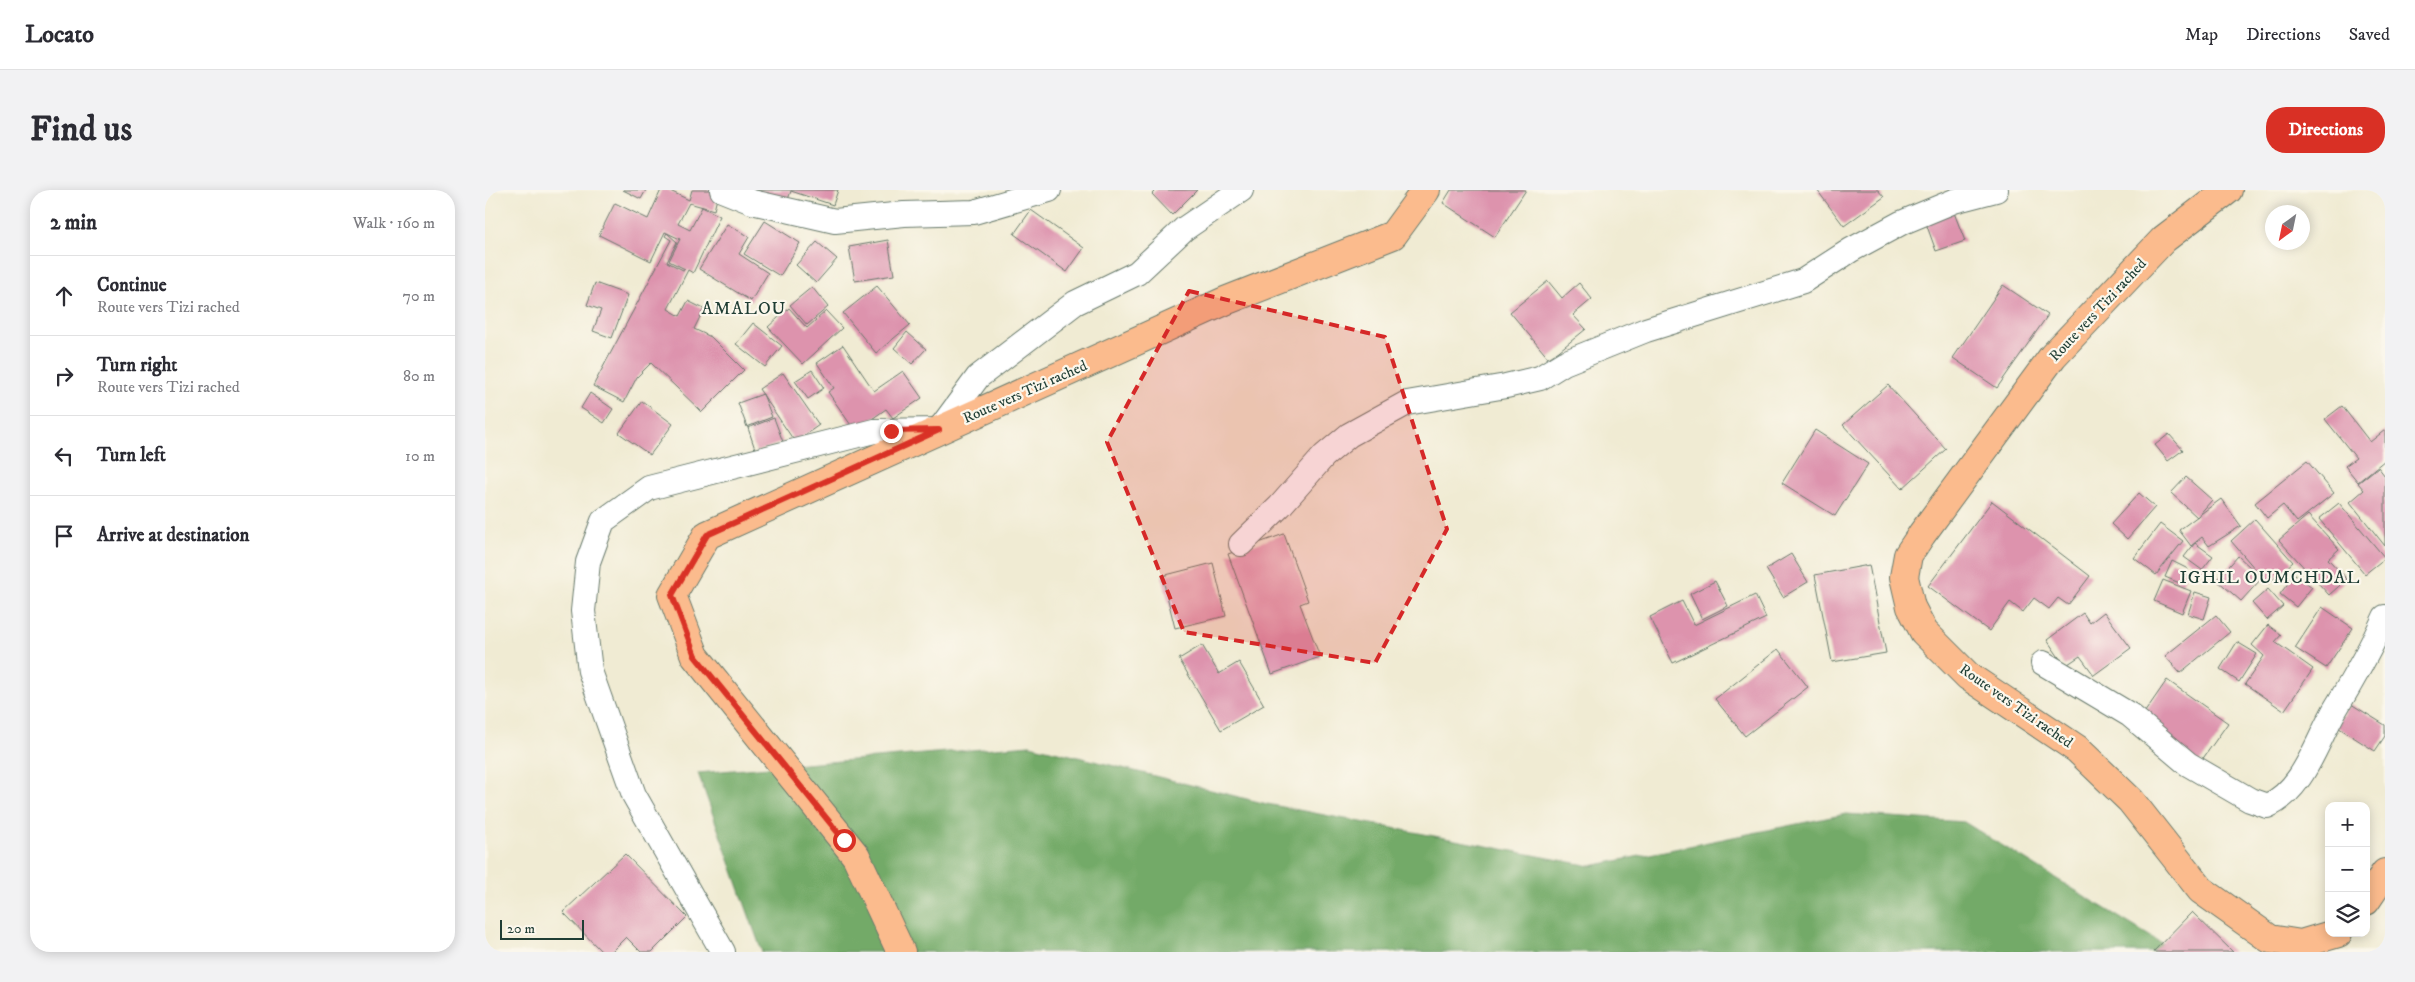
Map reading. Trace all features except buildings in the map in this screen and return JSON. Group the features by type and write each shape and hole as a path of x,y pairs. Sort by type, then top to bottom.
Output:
{"main road":[{"name":"Route vers Tizi rached","path":"901,952 856,856 695,656 672,595 707,535 1225,301 1393,235 1426,190"},
{"name":"Route vers Tizi rached","path":"2228,190 2164,239 2053,356 1917,541 1908,555 1904,577 1911,607 1924,632 1968,676 2077,749 2131,801 2201,890 2270,939 2301,944 2325,937"},
{"path":"2370,895 2385,873"}],"street":[{"path":"722,190 752,202 835,221 904,214 974,212 1049,190"},
{"path":"723,952 634,795 590,671 583,611 588,562 603,521 649,488 874,431 939,430 978,377 1075,303 1137,273 1183,229 1241,190"},
{"path":"1241,544 1280,506 1324,456 1349,436 1407,403 1506,386 1540,378 1564,363 1646,330 1803,281 1851,250 1901,223 1954,201 1996,190"},
{"path":"2043,664 2130,715 2188,764 2251,800 2267,806 2276,802 2288,792 2307,763 2336,708 2353,681 2385,617"}],"highlighted area":[{"path":"1189,291 1385,337 1447,529 1375,663 1184,632 1107,442"}],"green space":[{"path":"1030,745 1267,804 1591,866 1846,814 1964,822 2161,943 2196,952 762,952 698,773"}],"district":[{"name":"AMALOU","path":"744,309"},
{"name":"IGHIL OUMCHDAL","path":"2270,578"}],"route":[{"path":"844,840 695,656 672,595 707,535 939,430 891,431"}]}
